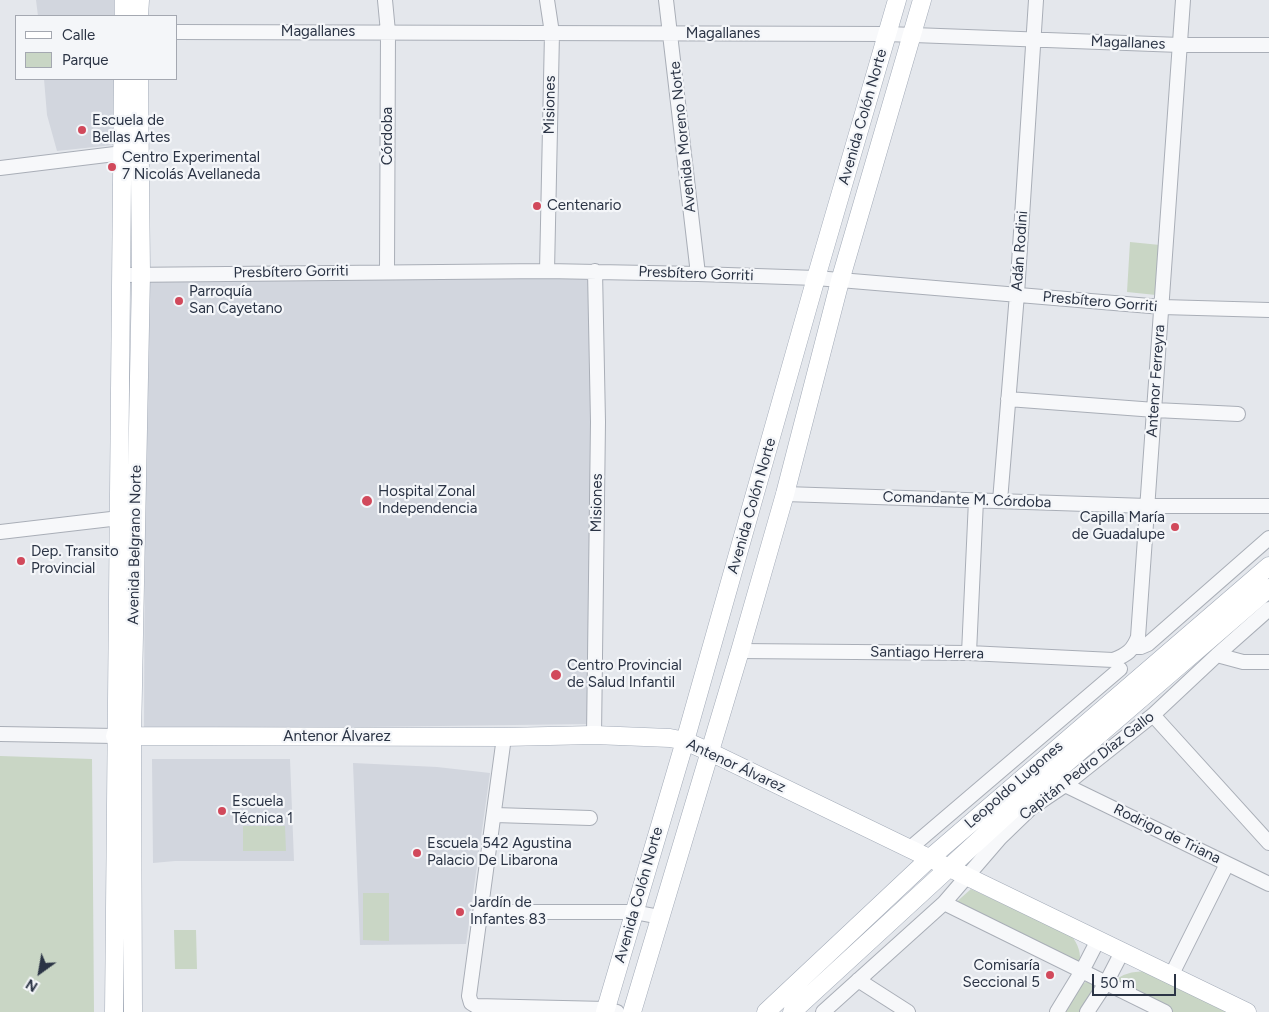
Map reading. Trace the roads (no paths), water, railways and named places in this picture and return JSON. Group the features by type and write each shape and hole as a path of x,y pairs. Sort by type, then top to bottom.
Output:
{"main road":[{"path":"124,0 124,15"},
{"path":"139,15 140,0"},
{"name":"Avenida Colón Norte","path":"610,1011 634,912 685,742 816,278 897,0"},
{"name":"Avenida Colón Norte","path":"632,1012 785,494 840,281 922,0"},
{"name":"Avenida Belgrano Norte","path":"123,80 141,274 127,517"},
{"name":"Avenida Belgrano Norte","path":"114,1012 124,737 127,517 122,275 130,152 139,80"},
{"name":"Leopoldo Lugones","path":"766,1012 929,859 1269,566"},
{"name":"Leopoldo Lugones","path":"792,1012 1014,808 1269,588"},
{"name":"Antenor Álvarez","path":"124,737 504,737 594,735 670,738 710,752 1247,1012"},
{"name":"Avenida Belgrano Norte","path":"124,737 133,1012"}],"street":[{"name":"Córdoba","path":"385,0 388,32 387,271"},
{"name":"Misiones","path":"547,0 552,32 547,271"},
{"name":"Avenida Moreno Norte","path":"666,0 698,274"},
{"name":"Adán Rodini","path":"1000,501 1036,0"},
{"name":"Antenor Ferreyra","path":"1134,647 1138,637 1183,0"},
{"name":"Magallanes","path":"178,32 912,34 1180,45 1269,45"},
{"path":"0,168 130,152"},
{"name":"Presbítero Gorriti","path":"122,275 387,271 595,271 698,274 816,278 1162,308 1269,310"},
{"name":"Misiones","path":"594,735 598,422 595,271"},
{"path":"1008,399 1238,414"},
{"name":"Comandante M. Córdoba","path":"785,494 1147,506 1269,506"},
{"path":"969,653 976,500"},
{"path":"0,532 127,517"},
{"path":"909,849 1117,665 1134,647 1141,648 1148,644 1269,538"},
{"name":"Capitán Pedro Díaz Gallo","path":"823,1012 944,902 1000,838 1031,808 1065,785 1153,714 1269,609"},
{"name":"Santiago Herrera","path":"740,651 969,653 1117,665"},
{"path":"1217,655 1243,662 1269,662"},
{"path":"1117,665 1131,685"},
{"path":"1153,714 1269,843"},
{"path":"0,734 124,737"},
{"path":"504,737 495,815 469,996 471,1003 476,1006 610,1011"},
{"name":"Rodrigo de Triana","path":"1065,785 1269,884"},
{"path":"495,815 590,818"},
{"path":"1171,976 1227,864"},
{"path":"944,902 1165,1012"},
{"path":"480,912 634,912 660,918"},
{"path":"1057,1012 1098,940"},
{"path":"1087,1012 1106,983 1122,952"},
{"path":"858,980 908,1012"}],"place":[{"name":"Escuela de Bellas Artes","path":"82,130"},
{"name":"Centro Experimental 7 Nicolás Avellaneda","path":"112,167"},
{"name":"Centenario","path":"537,206"},
{"name":"Parroquía San Cayetano","path":"179,301"},
{"name":"Hospital Zonal Independencia","path":"367,501"},
{"name":"Capilla María de Guadalupe","path":"1175,527"},
{"name":"Dep. Transito Provincial","path":"21,561"},
{"name":"Centro Provincial de Salud Infantil","path":"556,675"},
{"name":"Escuela Técnica 1","path":"222,811"},
{"name":"Escuela 542 Agustina Palacio De Libarona","path":"417,853"},
{"name":"Jardín de Infantes 83","path":"460,912"},
{"name":"Comisaría Seccional 5","path":"1050,975"}]}
